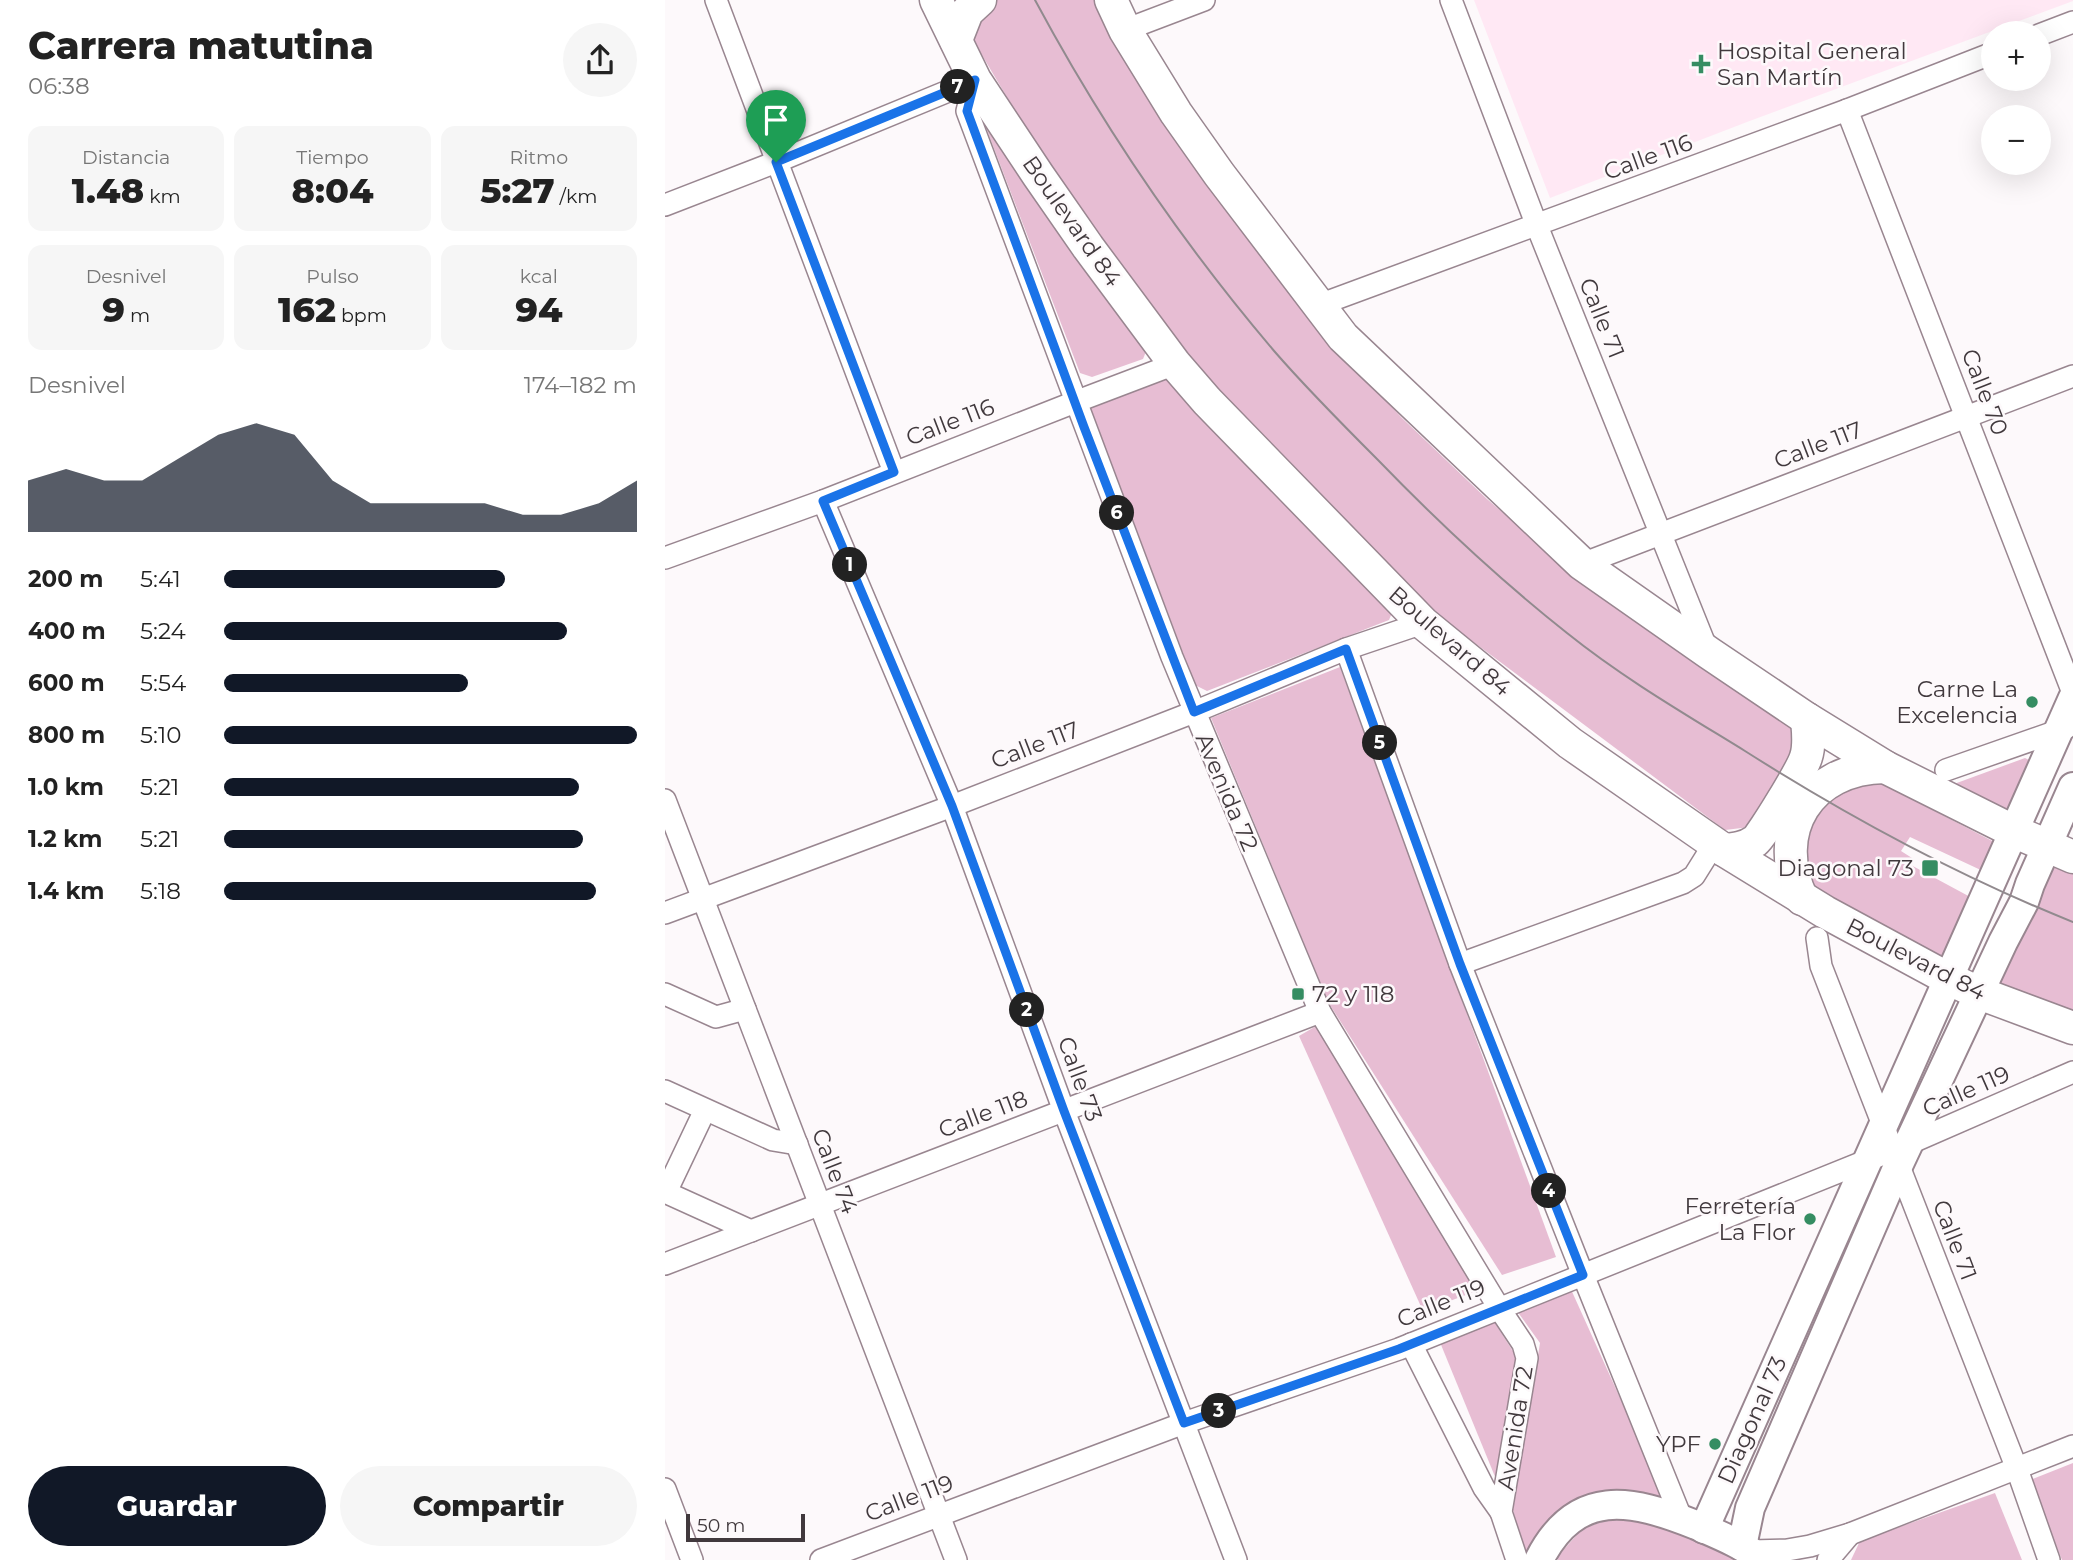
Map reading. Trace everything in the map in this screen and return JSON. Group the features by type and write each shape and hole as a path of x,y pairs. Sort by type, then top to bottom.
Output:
{"highway":[{"path":"936,0 975,80"},
{"path":"956,40 967,12 980,0"},
{"path":"1111,0 1125,30 1190,133 1318,306 1348,341 1582,564 1807,719 1885,766 2060,852"},
{"name":"Boulevard 84","path":"975,80 1088,247 1175,364 1207,401 1423,623 1570,743 1719,847 1802,899 1947,978 1979,993 2073,1028"},
{"path":"1719,847 1742,848 1756,840 1773,816 1806,758 1807,719"},
{"path":"1802,899 1792,873 1790,846 1802,810 1813,794 1836,777 1852,770 1885,766"}],"main road":[{"name":"Diagonal 73","path":"1752,1552 1750,1508 1896,1146 1947,978 2013,831 2066,729 2073,695"},
{"name":"Diagonal 73","path":"1693,1524 1866,1161 1896,1146 1979,993 2024,902 2060,852 2073,787"},
{"path":"1539,1560 1547,1544 1562,1525 1581,1513 1598,1507 1623,1504 1640,1506 1693,1524 1752,1552"}],"street":[{"path":"716,0 894,472"},
{"path":"1125,30 1203,0"},
{"name":"Calle 71","path":"1451,0 1537,226 1709,653"},
{"path":"2051,30 2073,22"},
{"name":"Calle 116","path":"1318,306 1981,58"},
{"path":"665,205 975,80"},
{"name":"Avenida 72","path":"975,80 967,111 1194,712 1320,1012 1523,1344 1527,1358 1501,1512 1517,1560"},
{"name":"Calle 70","path":"1847,110 2073,695"},
{"name":"Calle 116","path":"665,558 823,501 1175,364"},
{"name":"Calle 117","path":"1582,564 2073,376"},
{"name":"Calle 73","path":"823,501 952,806 1064,1111 1236,1560"},
{"name":"Calle 117","path":"665,913 952,806 1194,712 1346,649 1423,623"},
{"path":"1346,649 1460,964 1583,1275 1693,1524"},
{"path":"1946,770 2066,729"},
{"name":"Calle 74","path":"665,800 956,1560"},
{"path":"1460,964 1683,883 1695,876 1719,847"},
{"name":"Calle 71","path":"1817,939 1821,966 1896,1146 2049,1560"},
{"path":"665,994 716,1017 745,1009"},
{"name":"Calle 118","path":"665,1264 1320,1012"},
{"name":"Calle 119","path":"1896,1146 2073,1072"},
{"path":"665,1091 773,1140 797,1144"},
{"path":"705,1110 666,1192 751,1231"},
{"name":"Calle 119","path":"821,1560 1184,1423 1411,1344 1866,1161"},
{"path":"1411,1344 1484,1488 1501,1512"},
{"path":"1752,1552 1809,1546 1850,1534 2073,1446"},
{"path":"665,1489 692,1560"},
{"path":"1828,1560 1850,1534"}],"shaded area":[{"path":"995,0 1099,0 1331,340 1402,418 1487,499 1574,574 1796,724 1800,746 1750,827 1725,830 1444,620 1321,504 1203,374 1137,290 1074,203 970,35"},
{"name":"Hospital General San Martín","path":"1474,0 2073,0 2019,21 1981,21 1981,35 1550,198"},
{"path":"975,99 1150,342 1143,359 1092,377 1080,373"},
{"path":"1163,375 1394,608 1389,620 1207,691 1195,685 1091,409 1095,399"},
{"path":"1340,667 1556,1257 1502,1275 1328,1002 1211,718"},
{"path":"2025,758 2033,762 2021,805 2006,813 1954,784"},
{"path":"1856,782 1883,784 1998,844 1985,872 1910,837 1901,851 1912,858 1909,864 1974,899 1943,965 1818,893 1803,867 1803,830 1816,806"},
{"path":"2052,865 2073,873 2073,1012 1997,988"},
{"path":"1318,1025 1482,1289 1423,1311 1299,1036"},
{"path":"1569,1285 1667,1502 1626,1496 1526,1560 1513,1510 1540,1343 1512,1304"},
{"path":"1491,1317 1518,1359 1498,1484 1437,1335"},
{"path":"2073,1463 2073,1560 2062,1560 2030,1480"},
{"path":"1995,1493 2022,1560 1851,1560 1860,1541"},
{"path":"1610,1519 1643,1522 1680,1532 1741,1560 1558,1560 1558,1556 1582,1529"}],"tram line":[{"path":"1035,0 1116,138 1176,226 1241,311 1326,407 1423,506 1494,571 1542,613 1610,665 1784,775 1864,822 1946,865 2073,922"}],"place":[{"name":"Hospital General San Martín","path":"1701,64"},
{"name":"Carne La Excelencia","path":"2032,702"},
{"name":"Diagonal 73","path":"1930,868"},
{"name":"72 y 118","path":"1298,994"},
{"name":"Ferretería La Flor","path":"1810,1219"},
{"name":"YPF","path":"1715,1444"}],"route":[{"path":"975,80 967,111 1084,427 1194,712 1346,649 1460,964 1583,1275 1399,1349 1184,1423 1064,1111 952,806 823,501 894,472 776,162 975,80"}]}
